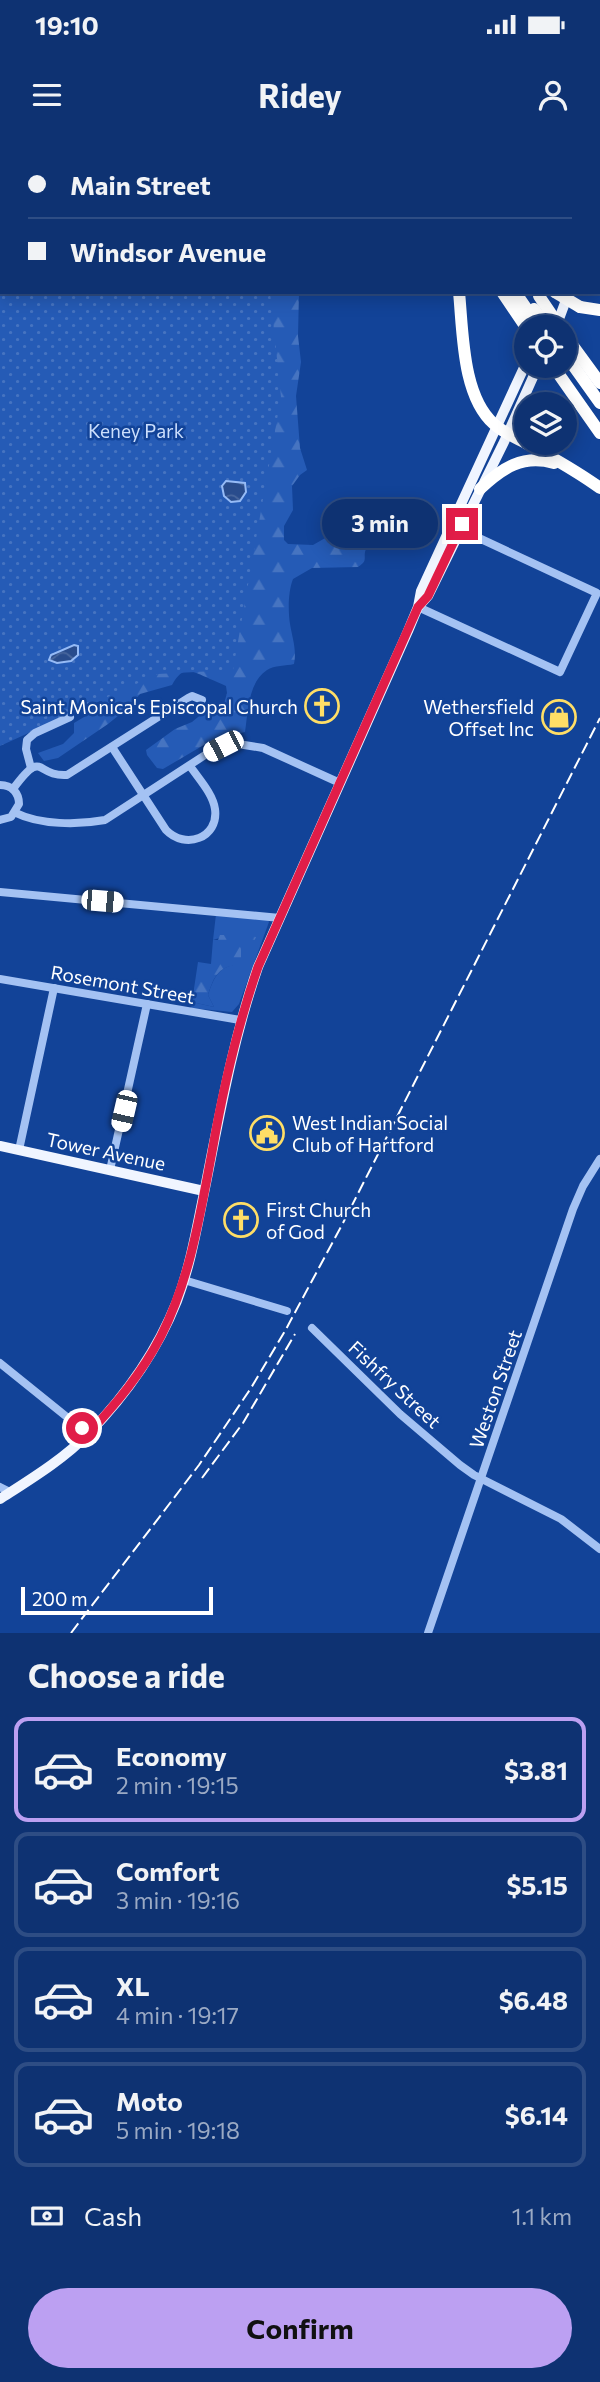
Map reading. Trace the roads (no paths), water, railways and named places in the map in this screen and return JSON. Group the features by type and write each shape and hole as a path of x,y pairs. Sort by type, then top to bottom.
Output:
{"highway":[{"path":"459,294 472,388 485,413 503,430 600,488"},
{"path":"505,294 532,312"},
{"path":"518,294 532,312"},
{"path":"524,294 532,312"},
{"path":"559,294 579,307 600,310"},
{"path":"577,352 600,383"},
{"path":"577,371 600,403"},
{"path":"561,378 600,433"},
{"path":"575,378 600,413"},
{"path":"475,486 505,468 525,461 546,461 575,471"}],"main road":[{"path":"547,315 555,294"},
{"path":"565,315 569,294"},
{"path":"503,430 521,378"},
{"path":"0,1499 5,1489 55,1461 88,1434 115,1405 146,1363 166,1326 184,1280 195,1240 226,1080 240,1020 258,967 418,607 421,591 531,378"},
{"name":"Tower Avenue","path":"0,1146 204,1191"}],"street":[{"path":"418,607 560,672 597,593 455,528"},
{"path":"13,789 26,770 42,766 67,775 188,698 192,696 202,700"},
{"path":"31,768 26,749 27,740 35,733 70,717"},
{"path":"16,813 29,820 96,822 116,814 223,746 238,744 266,749 340,783"},
{"path":"112,747 166,830 175,838 191,841 206,835 214,823 214,806 190,766"},
{"path":"0,785 13,789 19,799 16,813 6,820 0,820"},
{"path":"0,892 280,918"},
{"name":"Rosemont Street","path":"0,979 240,1020"},
{"path":"19,1150 54,988"},
{"path":"110,1170 147,1004"},
{"name":"Weston Street","path":"428,1633 573,1209 583,1186 600,1159"},
{"path":"184,1280 287,1311"},
{"name":"Fishfry Street","path":"312,1328 400,1414 460,1465 561,1519 600,1549"},
{"path":"0,1363 88,1434"}],"water":[{"path":"226,481 245,483 246,492 240,501 231,502 224,496 222,486"},
{"path":"74,645 78,646 78,655 71,661 57,663 49,660 51,655"}],"railway":[{"path":"71,1633 199,1465 251,1388 285,1331 343,1223 600,718"},
{"path":"202,1478 243,1423 295,1334"}],"place":[{"name":"Saint Monica's Episcopal Church","path":"322,706"},
{"name":"Wethersfield Offset Inc","path":"559,717"},
{"name":"West Indian Social Club of Hartford","path":"267,1133"},
{"name":"First Church of God","path":"241,1220"}],"park label":[{"name":"Keney Park","path":"136,430"}]}
